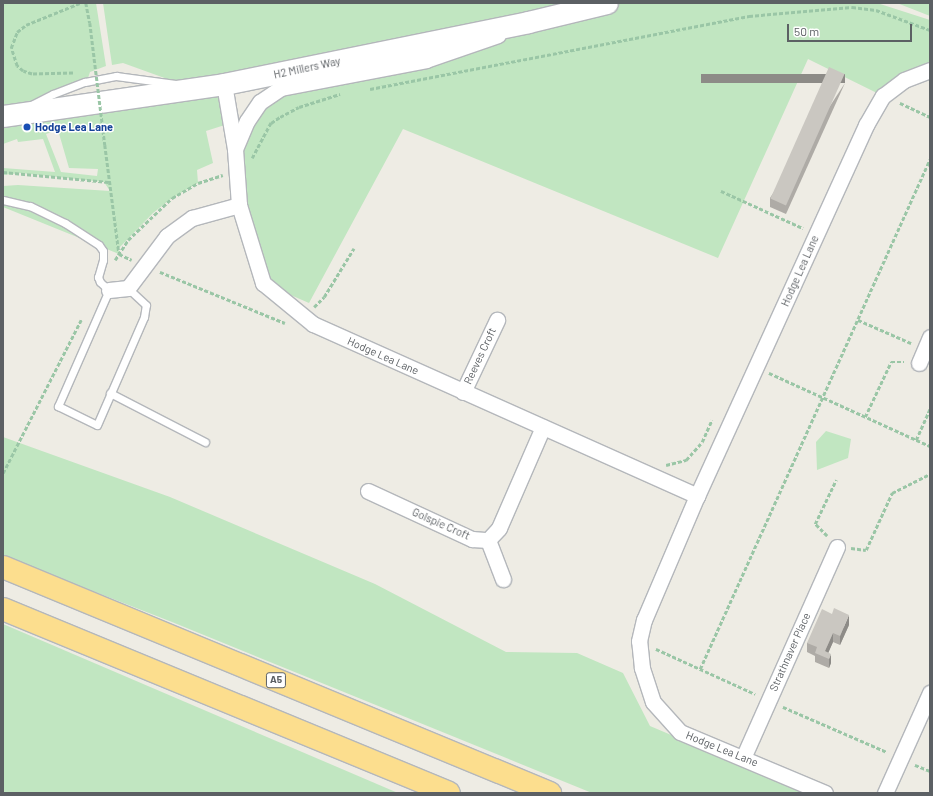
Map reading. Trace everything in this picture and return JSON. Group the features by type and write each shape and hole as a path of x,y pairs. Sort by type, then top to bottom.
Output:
{"highway":[{"name":"A5","path":"3,567 550,793"},
{"path":"3,609 449,793"}],"street":[{"name":"H2 Millers Way","path":"9,115 224,84 528,22 607,3"},
{"path":"234,149 247,121 260,102 281,88 426,60 467,48 528,22"},
{"name":"Hodge Lea Lane","path":"825,793 680,732 653,702 642,668 639,641 644,620 697,496 866,125 883,96 904,80 930,70"},
{"name":"Hodge Lea Lane","path":"224,84 234,149 240,205 263,283 313,324 697,496"},
{"path":"104,286 128,288 167,236 192,218 240,205"},
{"name":"Reeves Croft","path":"463,392 497,320"},
{"path":"503,579 488,540 499,528 543,427"},
{"name":"Golspie Croft","path":"368,491 472,539 488,540"},
{"name":"Strathnaver Place","path":"743,758 837,547"},
{"path":"885,793 930,693"}],"lane":[{"path":"3,200 44,212 99,245 103,260 98,277 104,286 58,406 97,425 144,317 146,305 128,288"},
{"path":"110,393 205,442"}],"path":[{"path":"76,73 32,74 23,71 16,66 11,48 17,32 26,25 80,3"},
{"path":"86,3 90,23 109,182 120,254"},
{"path":"367,89 750,16 852,7 876,10 930,30"},
{"path":"91,72 98,72"},
{"path":"104,286 120,254 153,213 172,198 198,183 236,171 248,164 271,123 285,113 321,99 346,93"},
{"path":"883,96 930,117"},
{"path":"700,669 930,158"},
{"path":"3,172 109,182"},
{"path":"721,191 816,234"},
{"path":"300,314 314,307 324,297 354,248"},
{"path":"120,254 144,266 278,319 290,327"},
{"path":"3,473 82,318"},
{"path":"858,320 924,350"},
{"path":"865,417 891,362 924,350"},
{"path":"756,368 930,446"},
{"path":"916,440 930,408"},
{"path":"659,463 666,465 686,460 702,442 715,415"},
{"path":"836,480 815,524 837,547 866,550 892,493 930,474"}],"green space":[{"path":"3,3 96,3 106,66 90,72 88,78 17,113 195,89 123,63 112,65 103,3 877,3 930,20 930,70 883,96 808,59 718,258 403,129 309,303 263,283 235,149 260,102 338,78 224,84 231,123 206,131 213,163 197,170 198,183 172,198 153,213 119,248 119,254 3,207 3,186 18,185 110,191 104,182 21,173 3,175 3,168 55,172 43,139 18,142 17,139 3,144","holes":["58,130 69,168 98,169 97,176 61,172 46,134"]},
{"path":"897,3 930,3 930,16 902,5"},
{"path":"826,431 851,439 848,458 817,470 816,442"},
{"path":"3,437 170,497 375,584 506,652 577,653 623,673 650,726 737,763 817,793 592,793 172,622 3,556"},
{"path":"3,624 398,793 3,793"}],"building":[{"path":"829,67 845,74 786,205 770,199"},
{"path":"834,608 849,615 840,636 833,633 825,651 831,654 829,659 815,653 817,647 807,643 822,609 832,614"}],"place":[{"name":"Hodge Lea Lane","path":"27,127"}]}
